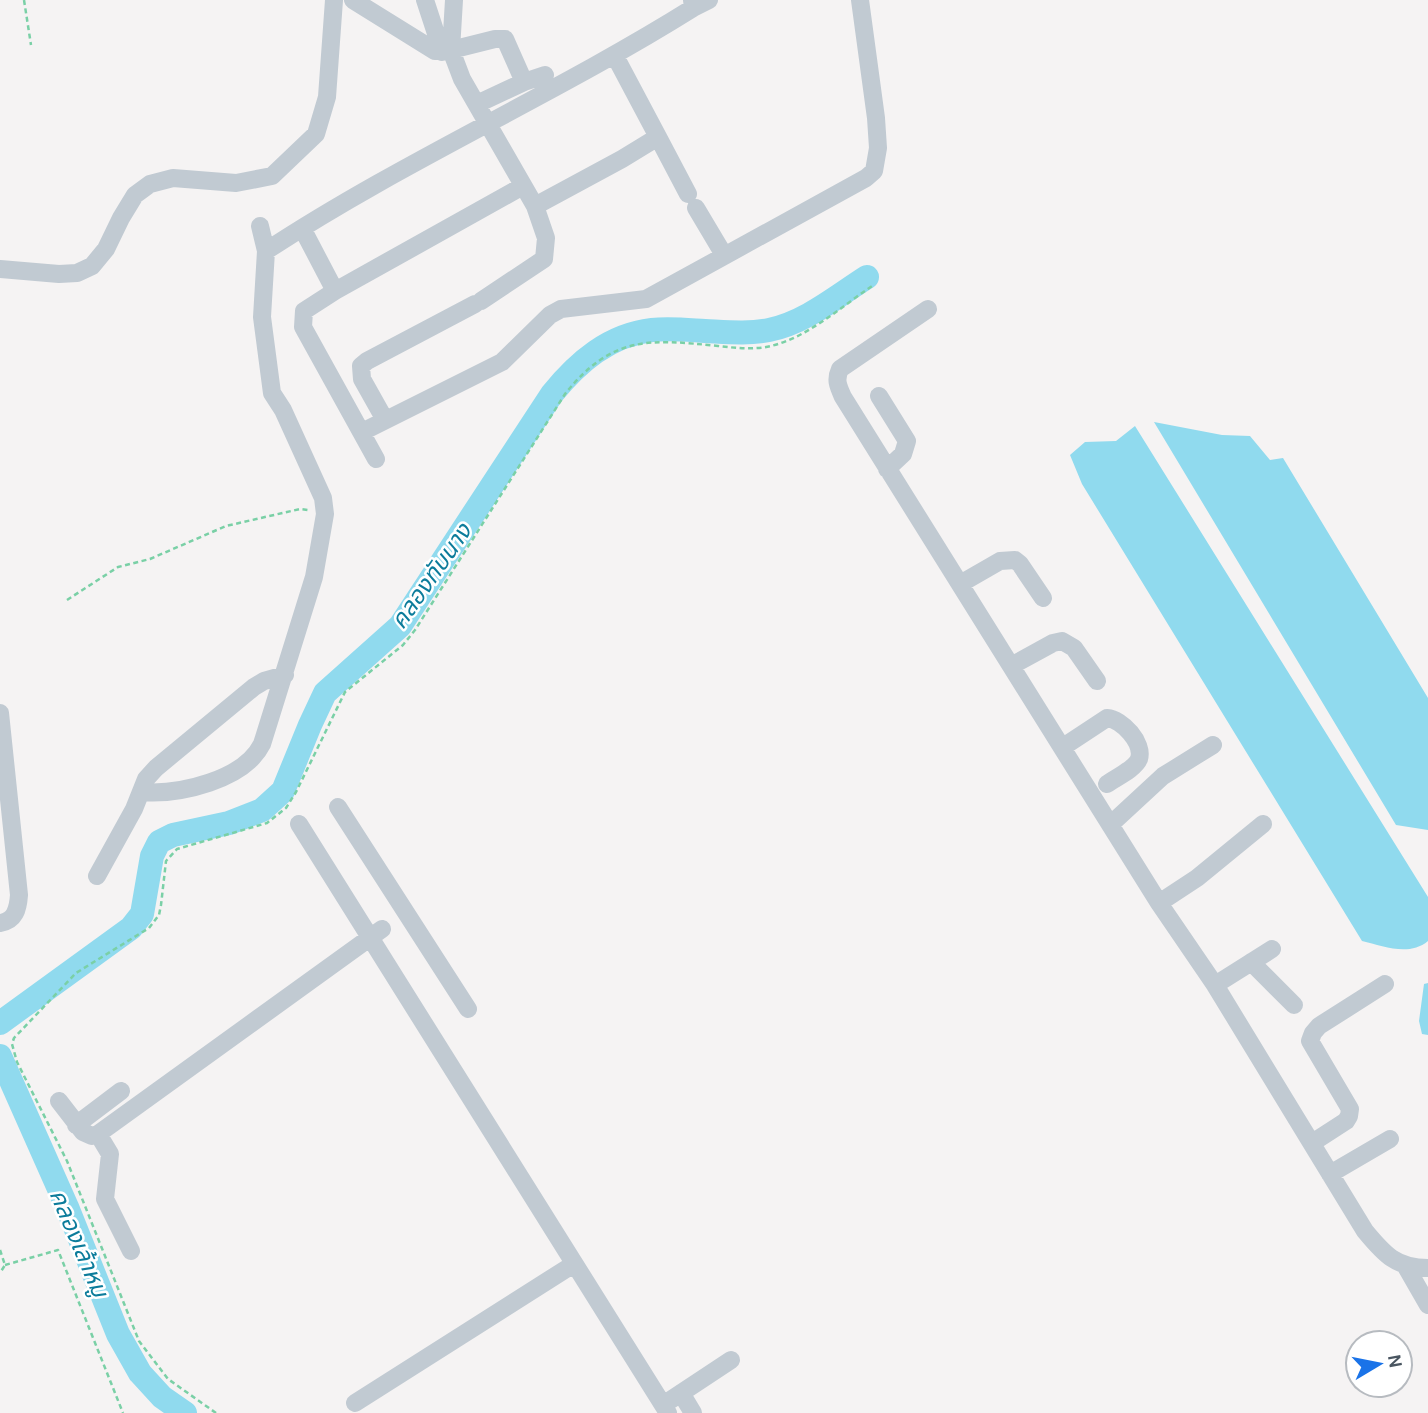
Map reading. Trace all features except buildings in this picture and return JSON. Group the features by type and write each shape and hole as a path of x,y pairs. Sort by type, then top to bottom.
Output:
{"lane":[{"path":"0,269 77,273 92,266 106,249 135,195 150,184 173,178 236,183 272,176 316,134 327,97 334,0"},
{"path":"353,0 421,43 447,51 505,39 524,82"},
{"path":"385,420 362,379 361,366 478,302 544,259 546,238 535,206 447,51 425,0"},
{"path":"447,51 454,0"},
{"path":"362,432 502,362 550,315 561,309 646,299 866,178 874,171 878,148 860,0"},
{"path":"266,251 488,124 615,56 698,3"},
{"path":"615,56 692,201 724,255"},
{"path":"477,104 545,75"},
{"path":"535,206 657,137"},
{"path":"376,459 303,327 304,311 523,186"},
{"path":"141,792 154,793 203,784 229,775 256,756 285,674 314,577 326,514 323,498 283,410 272,393 262,317 266,251 260,226"},
{"path":"302,228 335,292"},
{"path":"928,309 840,369 836,377 843,397 1159,903 1215,985 1365,1231 1383,1254 1405,1265 1428,1268"},
{"path":"880,396 907,441 903,454 887,469"},
{"path":"960,584 1000,561 1015,560 1043,598"},
{"path":"1011,666 1053,643 1062,641 1074,648 1097,681"},
{"path":"97,876 146,779 156,768 254,687 285,674"},
{"path":"0,713 19,895 19,908 14,916 0,923"},
{"path":"1063,747 1107,718 1121,722 1138,744 1139,759 1107,784"},
{"path":"1110,825 1163,776 1213,745"},
{"path":"338,807 468,1009"},
{"path":"299,824 379,930 574,1264 665,1409 681,1393 731,1360"},
{"path":"1159,903 1197,878 1263,824"},
{"path":"59,1101 76,1125 89,1135 98,1134 379,930 405,914"},
{"path":"1215,985 1272,949"},
{"path":"1251,962 1294,1005"},
{"path":"1312,1143 1346,1121 1350,1109 1314,1051 1310,1041 1312,1032 1385,984"},
{"path":"76,1125 121,1091"},
{"path":"98,1134 110,1154 104,1199 131,1251"},
{"path":"1330,1174 1391,1139"},
{"path":"355,1403 574,1264"},
{"path":"1405,1265 1428,1304"},
{"path":"681,1393 693,1413"}],"path":[{"path":"24,0 31,45"},
{"path":"216,1413 168,1379 139,1341 67,1161 17,1062 12,1044 14,1038 76,973 149,928 159,915 166,861 177,849 267,823 286,808 345,692 402,645 415,630 578,377 610,355 640,343 670,341 753,348 783,342 814,326 872,286"},
{"path":"67,600 118,567 150,559 226,526 300,509 326,514"},
{"path":"0,1273 5,1265 58,1250 123,1413"},
{"path":"0,1251 5,1265"}],"water":[{"path":"1154,422 1222,435 1250,436 1270,460 1283,458 1428,698 1428,830 1396,825"},
{"path":"1135,426 1428,897 1428,941 1421,946 1396,949 1362,941 1082,484 1070,455 1085,442 1116,441"},
{"path":"1428,983 1428,1035 1422,1034 1419,1021 1424,984"}],"waterway":[{"name":"คลองทับนาง","path":"0,1023 131,928 142,914 152,856 159,842 173,835 229,823 262,810 283,791 325,693 400,626 552,394 584,361 608,344 652,330 769,330 820,308 867,277"},
{"name":"คลองเล้าหมู","path":"0,1056 67,1207 118,1334 140,1373 162,1397 185,1413"}]}
